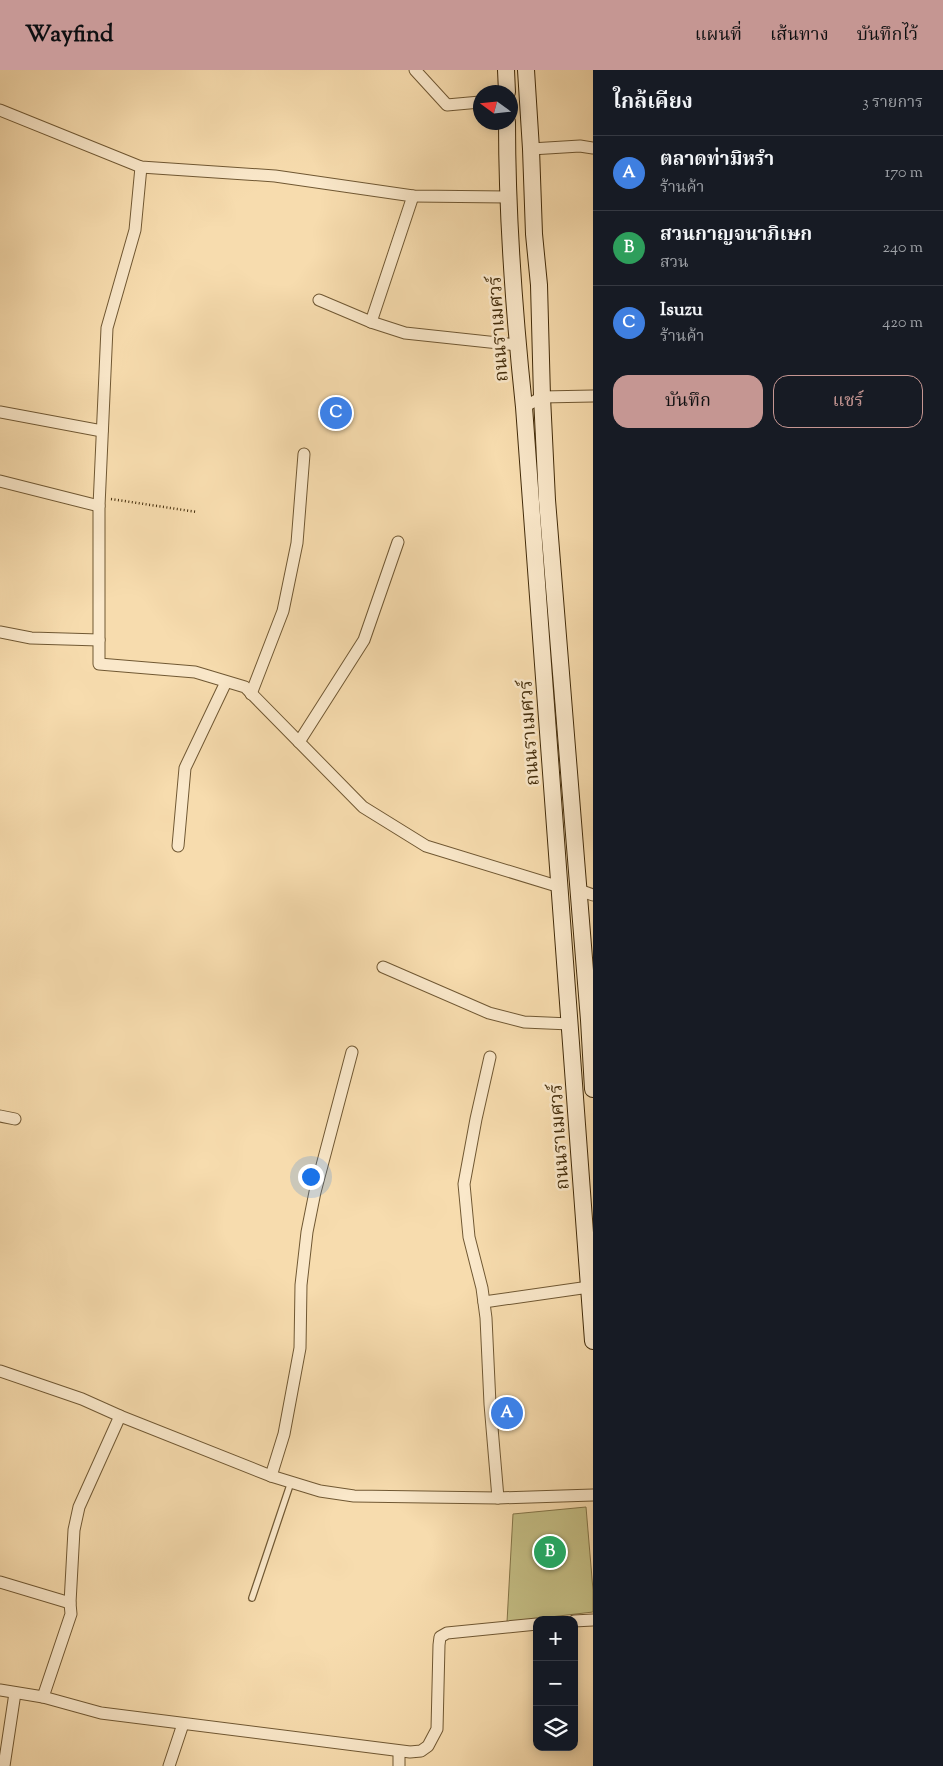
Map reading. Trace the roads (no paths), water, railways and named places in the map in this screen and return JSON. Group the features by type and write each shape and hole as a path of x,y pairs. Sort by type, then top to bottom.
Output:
{"main road":[{"path":"506,70 507,85"},
{"name":"ถนนราเมศวร์","path":"526,70 534,234 539,284 542,397 548,500 586,892 593,1089"},
{"name":"ถนนราเมศวร์","path":"507,130 508,197 517,345 524,407 593,1341"}],"street":[{"path":"415,70 447,105 473,103"},
{"path":"0,110 141,167 275,176 413,196 508,197"},
{"path":"531,149 580,146 593,148"},
{"path":"141,167 135,230 107,328 99,502 99,664 196,672 245,687 363,807 426,846 560,887"},
{"path":"370,322 413,196"},
{"path":"319,300 370,322 405,333 517,345"},
{"path":"524,407 542,397 593,396"},
{"path":"0,412 102,431"},
{"path":"252,694 283,611 297,543 304,454"},
{"path":"0,481 99,502"},
{"path":"299,742 364,640 398,542"},
{"path":"0,632 31,638 99,640"},
{"path":"178,846 185,768 226,682"},
{"path":"383,967 489,1013 524,1022 570,1024"},
{"path":"271,1476 284,1434 300,1348 301,1285 307,1232 315,1192 352,1052"},
{"path":"490,1058 464,1184 469,1237 484,1302 498,1498"},
{"path":"0,1116 15,1119"},
{"path":"484,1302 589,1287"},
{"path":"0,1371 82,1399 271,1476 320,1491 354,1496 498,1498 593,1495"},
{"path":"43,1697 71,1614 74,1530 79,1507 120,1416"},
{"path":"0,1582 70,1603"},
{"path":"578,1621 593,1620"},
{"path":"0,1690 43,1697 101,1713 399,1752 420,1751 428,1746 437,1728 438,1645 440,1637 446,1633 533,1624"},
{"path":"4,1766 15,1693"},
{"path":"169,1766 183,1724"},
{"path":"398,1766 399,1752"}],"lane":[{"path":"252,1598 291,1482"}],"place":[{"name":"Isuzu","path":"336,413"},
{"name":"ตลาดท่ามิหรำ","path":"507,1413"},
{"name":"สวนกาญจนาภิเษก","path":"550,1552"}]}
